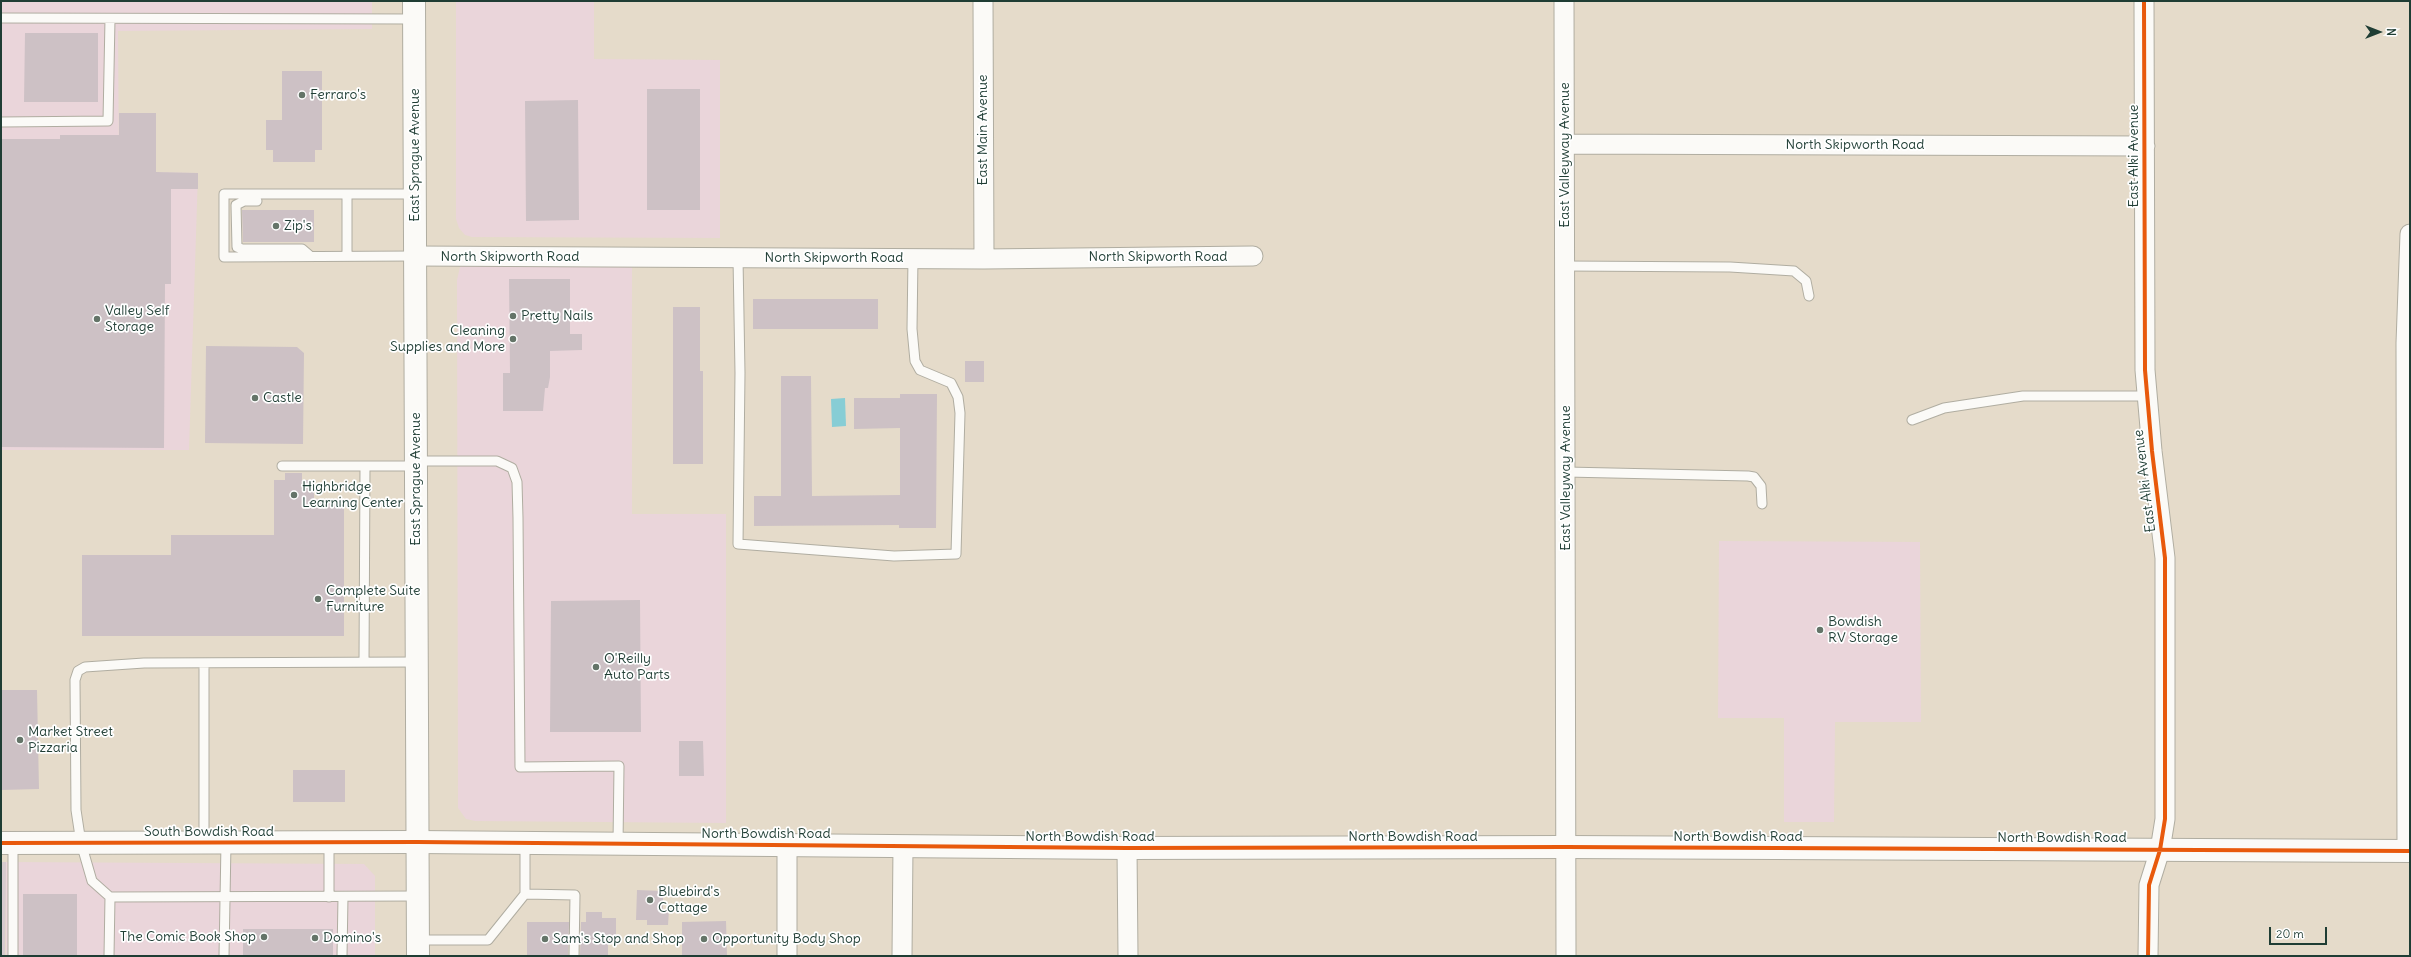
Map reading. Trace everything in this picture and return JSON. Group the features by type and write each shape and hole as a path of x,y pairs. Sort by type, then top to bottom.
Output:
{"street":[{"name":"East Main Avenue","path":"983,1 984,259"},
{"name":"East Valleyway Avenue","path":"1564,1 1566,956"},
{"name":"East Alki Avenue","path":"2144,1 2145,370 2165,558 2165,819 2160,850 2149,886 2148,956"},
{"name":"East Sprague Avenue","path":"414,10 418,948"},
{"name":"North Skipworth Road","path":"1565,144 2145,146"},
{"path":"2408,851 2406,343 2410,234"},
{"name":"North Skipworth Road","path":"415,256 984,259 1252,256"},
{"name":"North Bowdish Road","path":"417,842 1127,848 1566,847 2408,851"},
{"name":"South Bowdish Road","path":"7,843 417,842"},
{"path":"787,846 787,956"},
{"path":"902,956 903,846"},
{"path":"1127,848 1128,956"}],"lane":[{"path":"1,18 110,19 414,10"},
{"path":"1,122 108,121 110,19"},
{"path":"415,194 224,194 224,257 309,255 415,256"},
{"path":"309,194 296,200 244,201 236,205 234,213 237,247 242,249 302,249 309,255"},
{"path":"347,194 347,256"},
{"path":"738,258 740,373 738,544 894,556 956,554 960,413 958,397 951,383 920,370 915,361 912,329 913,258"},
{"path":"1565,266 1730,267 1794,271 1806,281 1809,296"},
{"path":"1912,420 1944,408 2023,396 2147,396"},
{"path":"282,466 365,466 497,461 512,468 517,482 518,511 520,767 619,766 618,844"},
{"path":"364,662 365,466"},
{"path":"1566,472 1748,476 1754,477 1761,486 1762,504"},
{"path":"416,662 144,663 85,667 78,671 75,680 76,810 81,843 92,880 110,897 225,898 418,896"},
{"path":"204,663 204,843"},
{"path":"329,842 329,897"},
{"path":"7,843 13,956"},
{"path":"224,956 226,843"},
{"path":"418,948 488,940 525,894 525,843"},
{"path":"525,894 575,895 574,956"},
{"path":"109,956 110,897"},
{"path":"342,956 343,897"}],"shaded area":[{"name":"Valley Self Storage","path":"1,1 372,1 372,29 118,31 119,172 198,173 189,450 1,450"},
{"path":"456,1 594,1 594,59 720,60 720,238 472,237 465,235 459,228 456,219"},
{"path":"470,263 632,263 632,514 726,514 726,823 475,821 466,819 458,808 457,280 460,267"},
{"name":"Bowdish RV Storage","path":"1719,541 1920,542 1921,722 1835,722 1834,822 1784,822 1784,718 1718,718"},
{"path":"1,862 6,862 5,956 1,956"},
{"path":"6,862 364,864 375,876 375,956 6,956"}],"water":[{"path":"845,398 846,426 832,427 831,399"}],"building":[{"path":"25,33 98,33 98,102 24,102"},
{"name":"Ferraro's","path":"282,71 322,71 322,150 315,150 315,162 273,162 273,150 266,150 266,120 282,120"},
{"path":"647,89 700,89 700,210 647,210"},
{"path":"578,100 579,220 526,221 525,101"},
{"name":"Valley Self Storage","path":"119,113 156,113 156,172 198,173 198,189 171,189 171,284 165,284 164,448 1,447 1,139 60,139 60,135 119,135"},
{"name":"Zip's","path":"242,210 314,210 314,242 243,242"},
{"path":"509,279 570,279 570,334 582,334 582,350 550,351 550,377 548,388 545,388 543,411 503,411 503,373 510,373"},
{"path":"753,299 878,299 878,329 753,329"},
{"path":"673,307 700,307 700,371 703,371 703,464 673,464"},
{"name":"Castle","path":"206,346 297,347 304,353 303,444 205,443"},
{"path":"965,361 984,361 984,382 965,382"},
{"path":"781,376 811,376 812,496 900,495 900,428 854,429 854,398 900,398 900,394 937,394 936,528 899,528 899,525 754,526 754,496 781,496"},
{"path":"285,473 302,473 302,480 314,480 314,499 344,499 344,636 82,636 82,555 171,555 171,535 274,535 274,480 285,480"},
{"name":"O'Reilly Auto Parts","path":"640,600 641,732 550,732 551,601"},
{"name":"Market Street Pizzaria","path":"1,690 37,690 39,789 1,790"},
{"path":"679,741 703,741 704,776 679,776"},
{"path":"293,770 345,770 345,802 293,802"},
{"name":"Bluebird's Cottage","path":"637,890 663,891 663,910 669,910 668,925 647,925 647,920 636,920"},
{"path":"23,894 77,894 77,956 23,956"},
{"path":"586,912 602,912 602,918 616,918 616,941 608,941 608,955 580,955 581,922 586,922"},
{"name":"Opportunity Body Shop","path":"726,921 727,956 682,956 682,922"},
{"name":"Sam's Stop and Shop","path":"527,922 569,922 568,955 527,956"},
{"path":"243,929 333,929 333,956 243,956"}],"cycle path":[{"path":"2144,1 2145,370 2152,451 2165,558 2165,819 2160,850 2149,885 2148,956"},
{"path":"1,843 417,842 1127,848 1566,847 2410,851"}],"place":[{"name":"Ferraro's","path":"302,95"},
{"name":"Zip's","path":"276,226"},
{"name":"Pretty Nails","path":"513,316"},
{"name":"Valley Self Storage","path":"97,319"},
{"name":"Cleaning Supplies and More","path":"513,339"},
{"name":"Castle","path":"255,398"},
{"name":"Highbridge Learning Center","path":"294,495"},
{"name":"Complete Suite Furniture","path":"318,599"},
{"name":"Bowdish RV Storage","path":"1820,630"},
{"name":"O'Reilly Auto Parts","path":"596,667"},
{"name":"Market Street Pizzaria","path":"20,740"},
{"name":"Bluebird's Cottage","path":"650,900"},
{"name":"The Comic Book Shop","path":"264,937"},
{"name":"Domino's","path":"315,938"},
{"name":"Sam's Stop and Shop","path":"545,939"},
{"name":"Opportunity Body Shop","path":"704,939"}]}
